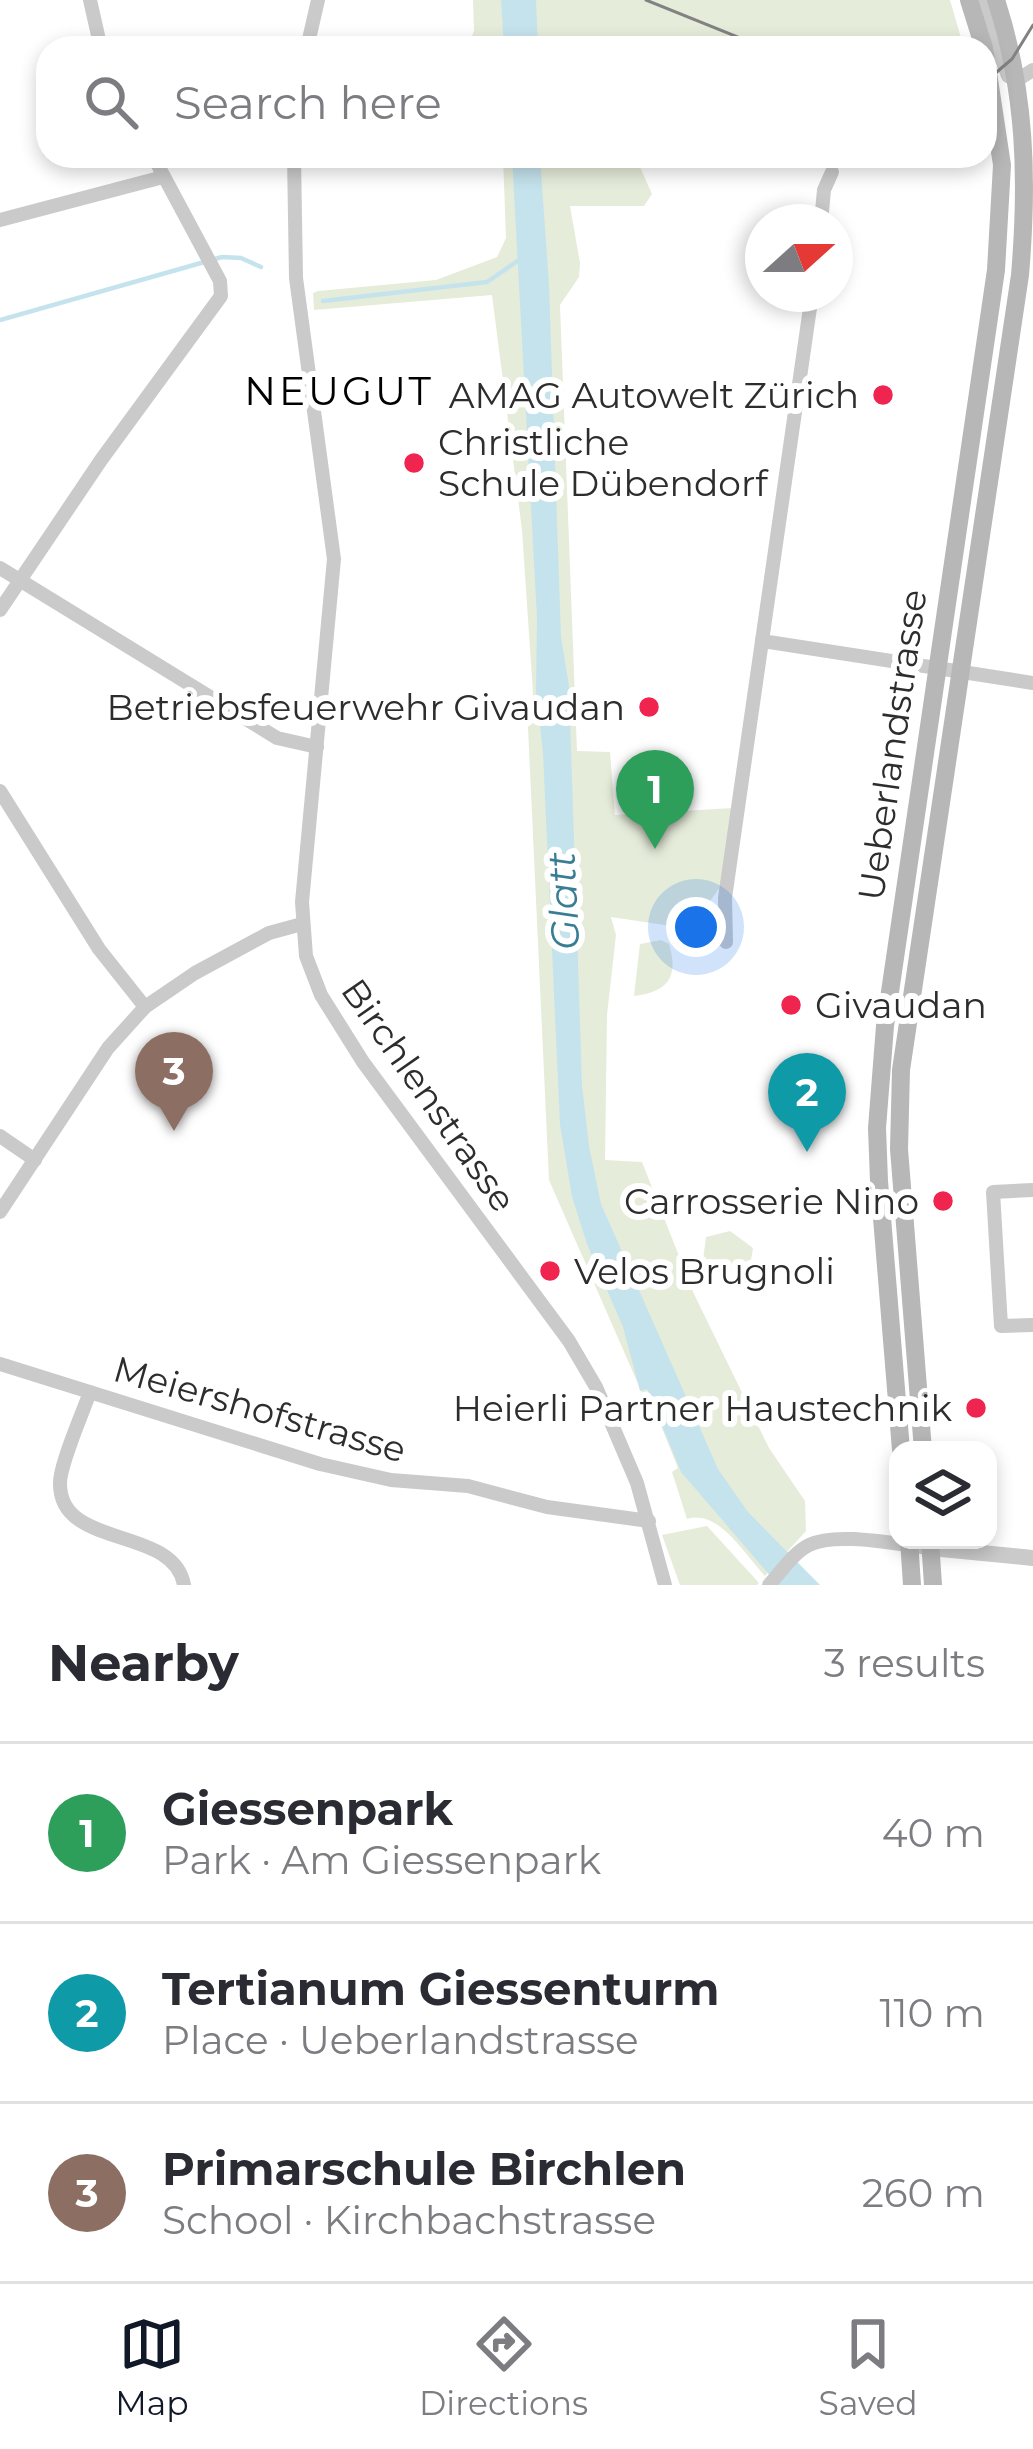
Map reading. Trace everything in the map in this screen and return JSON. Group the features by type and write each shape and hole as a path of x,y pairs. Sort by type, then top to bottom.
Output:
{"main road":[{"name":"Ueberlandstrasse","path":"969,0 980,36"},
{"name":"Ueberlandstrasse","path":"922,1441 899,1148 901,1070 1020,275 1027,201 1025,75 996,0"},
{"name":"Ueberlandstrasse","path":"900,1441 878,1128 885,1026 996,270 1001,165 997,120"},
{"path":"909,1549 912,1585"},
{"path":"931,1549 933,1585"}],"street":[{"path":"90,0 98,36"},
{"path":"310,36 318,0"},
{"name":"Ueberlandstrasse","path":"980,0 991,36"},
{"name":"Ueberlandstrasse","path":"997,55 1008,76 1025,75"},
{"path":"0,610 221,296 220,281 159,168"},
{"name":"Birchlenstrasse","path":"294,168 296,278 334,559 302,924 312,976 340,1026 585,1366 621,1442 665,1585"},
{"path":"823,204 832,172"},
{"path":"0,220 164,177"},
{"path":"726,942 725,898 809,312"},
{"path":"0,568 277,738 317,747"},
{"path":"762,641 1033,683"},
{"path":"0,791 98,949 146,1007"},
{"path":"0,1212 108,1048 146,1007 269,933 302,924"},
{"path":"0,1136 35,1160"},
{"path":"1033,1190 993,1192 1001,1326 1033,1324"},
{"name":"Meiershofstrasse","path":"0,1364 320,1464 391,1480 468,1486 568,1510 649,1521"},
{"path":"90,1392 60,1483 66,1504 81,1522 158,1551 182,1573 184,1585"},
{"path":"769,1585 815,1542 889,1542"},
{"path":"967,1549 1033,1558"}],"green space":[{"path":"473,0 950,0 960,36 472,36"},
{"path":"503,168 640,168 652,194 644,206 570,206 579,277 560,305 577,751 610,752 615,815 733,808 723,883 700,915 698,930 611,917 616,935 607,1015 605,1160 642,1162 694,1294 769,1448 805,1501 806,1531 765,1576 720,1527 699,1518 687,1519 672,1472 678,1468 647,1391 642,1393 549,1180 528,728 533,693 522,530 492,295 314,310 313,293 318,291 436,280 497,257 506,238"},
{"path":"661,940 669,944 672,956 668,981 655,991 634,996 640,944"},
{"path":"730,1231 753,1248 751,1260 738,1275 707,1274 702,1268 706,1237"},
{"path":"707,1526 757,1585 680,1585 662,1535"}],"water":[{"path":"501,0 536,0 538,36 503,36"},
{"name":"Glatt","path":"513,168 541,168 561,637 569,686 582,1085 601,1204 718,1469 748,1512 820,1585 778,1585 681,1472 647,1389 640,1391 623,1327 572,1197 560,1125 543,753 536,692 537,618"}],"waterway":[{"path":"0,320 222,257 241,258 261,267"},
{"path":"323,301 487,282 519,260"}],"tram line":[{"path":"646,0 735,36"},
{"path":"997,72 1012,59 1033,25"}],"place":[{"name":"AMAG Autowelt Zürich","path":"883,395"},
{"name":"Christliche Schule Dübendorf","path":"414,463"},
{"name":"Betriebsfeuerwehr Givaudan","path":"649,707"},
{"name":"Giessenpark","path":"655,849"},
{"name":"Givaudan","path":"791,1005"},
{"name":"Primarschule Birchlen","path":"174,1131"},
{"name":"Tertianum Giessenturm","path":"807,1152"},
{"name":"Carrosserie Nino","path":"943,1201"},
{"name":"Velos Brugnoli","path":"550,1271"},
{"name":"Heierli Partner Haustechnik","path":"976,1408"}],"district":[{"name":"NEUGUT","path":"339,391"}]}
